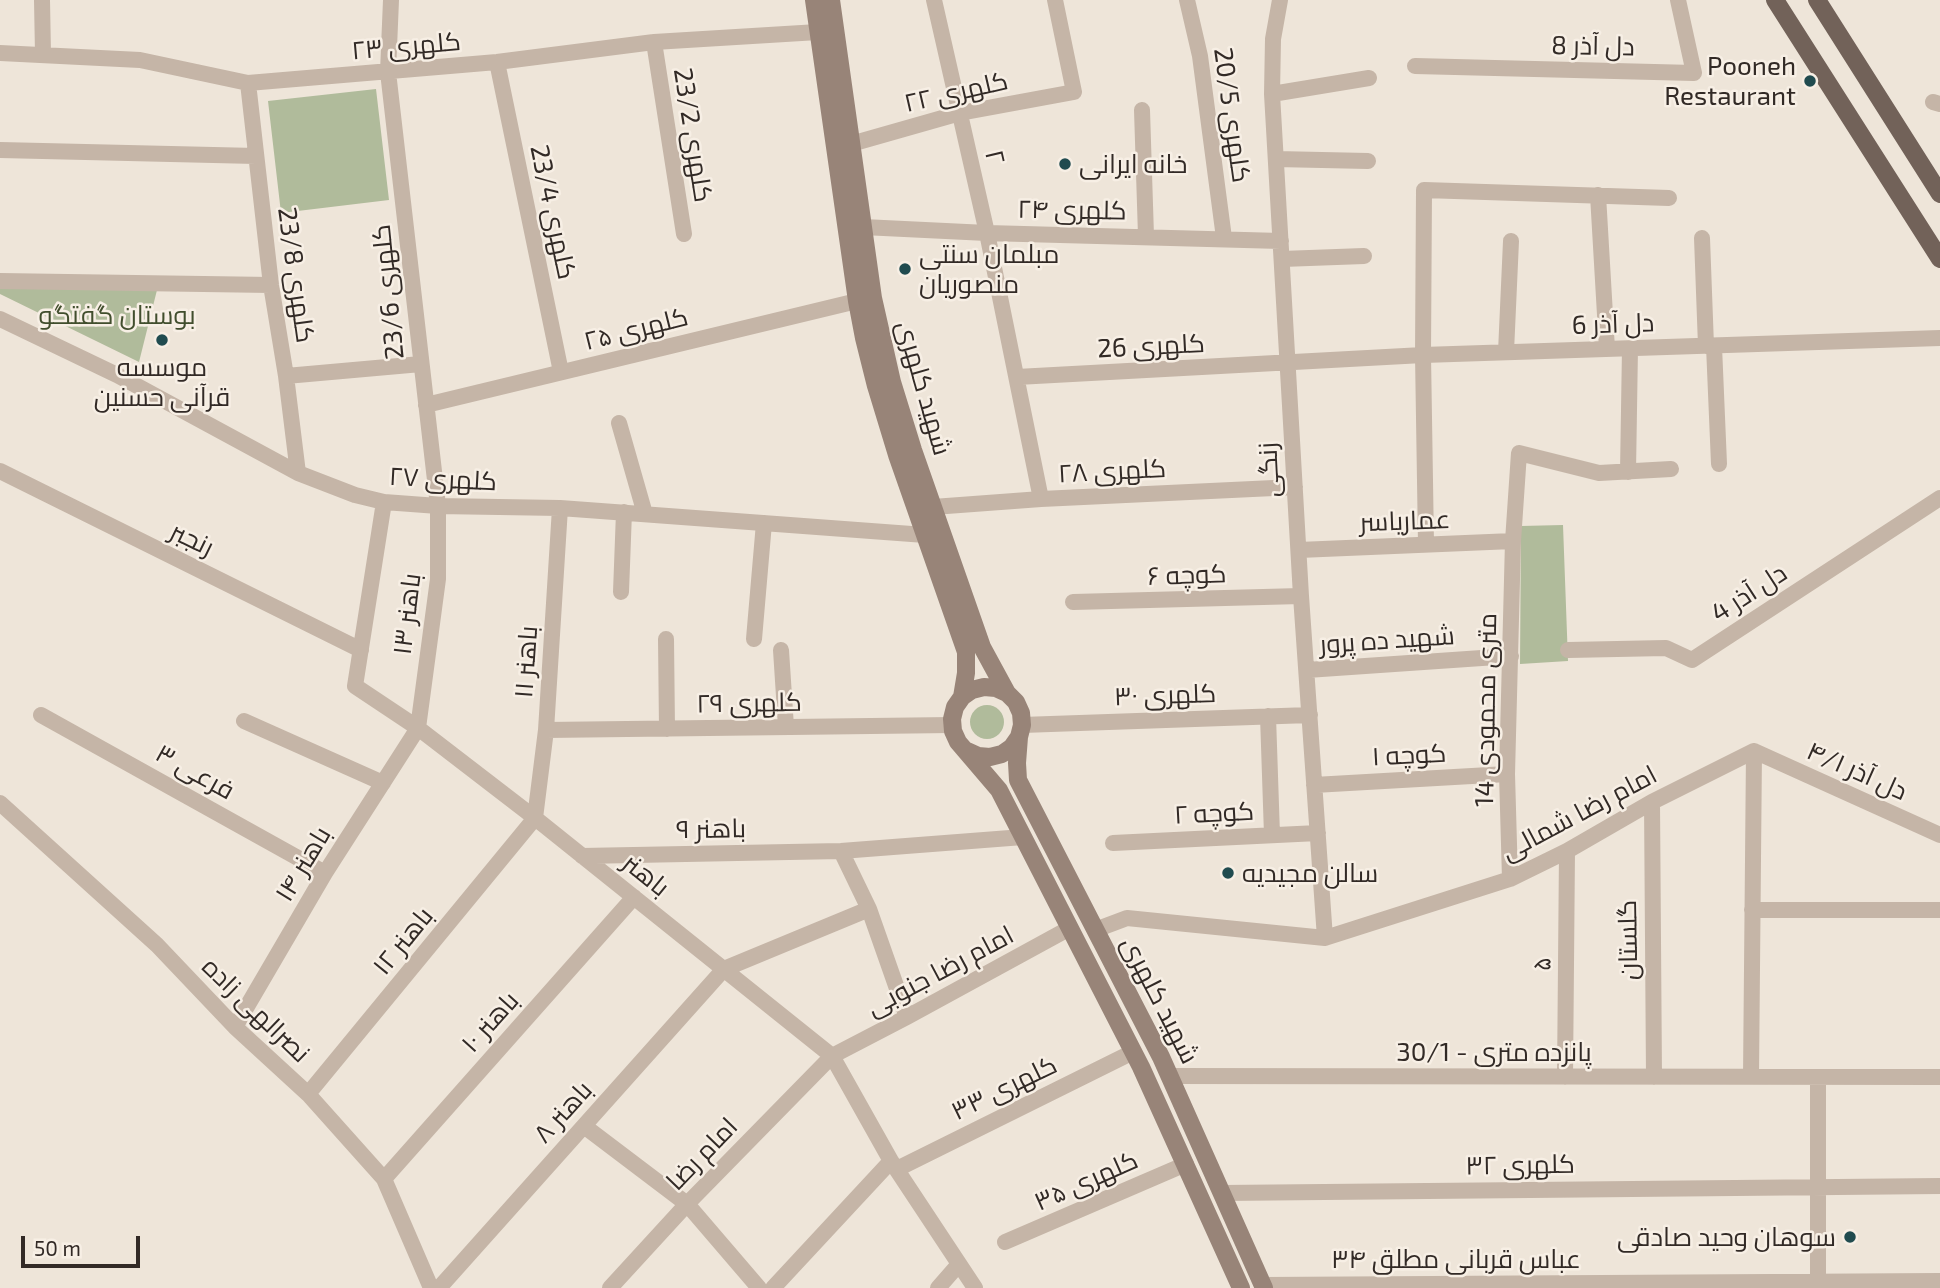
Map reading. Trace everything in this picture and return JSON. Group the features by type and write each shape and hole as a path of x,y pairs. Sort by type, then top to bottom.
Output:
{"main road":[{"name":"شهید کلهری","path":"814,0 857,301 876,386 897,455 966,652 962,697"},
{"name":"شهید کلهری","path":"831,0 873,298 892,382 982,647 1007,693"},
{"path":"1775,0 1940,259"},
{"path":"1817,0 1940,194"},
{"path":"984,687 1007,693 1016,702 1021,713 1021,731 1012,747 1002,754 990,757 967,751 958,742 952,726 955,708 962,697 972,690 984,687"},
{"name":"شهید کلهری","path":"1021,731 1018,780 1169,1076 1263,1286"},
{"name":"شهید کلهری","path":"967,751 999,790 1133,1052 1186,1164 1234,1286"}],"street":[{"path":"42,0 43,54"},
{"path":"388,72 391,0"},
{"name":"۲","path":"934,0 1017,377"},
{"name":"کلهری ۲۲","path":"851,144 960,113 1074,92 1055,0"},
{"name":"کلهری 20/5","path":"1187,0 1200,56 1224,238"},
{"name":"زنگی","path":"1280,0 1273,39 1272,94 1301,596 1325,938"},
{"name":"دل آذر 8","path":"1415,66 1694,73 1678,0"},
{"name":"کلهری ۲۳","path":"0,53 140,60 248,83 497,62 654,42 818,32"},
{"name":"کلهری 23/2","path":"654,42 684,234"},
{"name":"کلهری 23/4","path":"497,62 561,372"},
{"name":"کلهری 23/6","path":"388,72 438,506"},
{"path":"1272,94 1369,78"},
{"name":"کلهری 23/8","path":"248,83 271,285 298,473"},
{"path":"1142,110 1146,236"},
{"path":"0,150 256,156"},
{"path":"1276,159 1368,161"},
{"path":"1426,544 1424,190 1670,198"},
{"path":"1598,195 1607,349"},
{"name":"کلهری ۲۴","path":"863,227 1281,241"},
{"path":"1702,238 1719,464"},
{"path":"1506,352 1511,241"},
{"path":"1282,259 1364,256"},
{"path":"0,282 271,285"},
{"name":"کلهری ۲۵","path":"426,405 857,301"},
{"name":"کلهری ۲۷","path":"0,319 117,375 298,473 355,495 384,502 438,506 560,508 925,535"},
{"name":"دل آذر 6","path":"1288,363 1423,355 1940,338"},
{"path":"1630,348 1628,472 1671,469"},
{"name":"کلهری 26","path":"1017,377 1288,363"},
{"path":"286,376 421,364"},
{"path":"1017,377 1041,499"},
{"path":"620,423 645,514"},
{"name":"14 متری محمودی","path":"1510,879 1507,775 1513,541 1519,453 1599,473 1628,472"},
{"name":"رنجبر","path":"0,471 361,650"},
{"name":"کلهری ۲۸","path":"933,507 1295,487"},
{"name":"دل آذر 4","path":"1568,650 1665,648 1692,660 1940,498"},
{"name":"باهنر","path":"384,502 355,686 418,728 535,818 832,1056 894,1165 975,1288"},
{"name":"باهنر ۱۳","path":"418,728 438,579 438,506"},
{"name":"باهنر ۱۱","path":"535,818 546,730 560,508"},
{"path":"621,592 624,512"},
{"path":"754,639 764,523"},
{"name":"عماریاسر","path":"1299,550 1513,541"},
{"name":"۶ کوچه","path":"1073,602 1301,596"},
{"path":"666,639 667,729"},
{"path":"781,650 786,727"},
{"name":"شهید ده پرور","path":"1307,670 1511,656"},
{"name":"فرعی ۳","path":"41,715 325,873"},
{"name":"کلهری ۳۰","path":"1021,731 1310,715"},
{"path":"1268,716 1272,835"},
{"path":"244,721 383,783"},
{"name":"کلهری ۲۹","path":"546,730 952,726"},
{"name":"باهنر ۱۴","path":"235,1027 325,873 418,728"},
{"path":"1751,1077 1754,751"},
{"name":"امام رضا شمالی","path":"1095,930 1127,918 1325,938 1510,879 1567,851 1651,802 1754,751"},
{"name":"دل آذر ۴/۱","path":"1754,751 1940,835"},
{"name":"۱ کوچه","path":"1314,785 1507,775"},
{"name":"گلستان","path":"1651,802 1654,1077"},
{"name":"نصرالهی زاده","path":"0,803 157,945 235,1027 308,1094 384,1179 431,1288"},
{"name":"باهنر ۱۲","path":"308,1094 535,818"},
{"name":"۲ کوچه","path":"1113,843 1318,832"},
{"name":"باهنر ۹","path":"582,856 841,850 1023,837"},
{"path":"841,850 869,909 907,1017"},
{"name":"۵","path":"1565,1077 1567,851"},
{"name":"باهنر ۱۰","path":"384,1179 634,897"},
{"path":"724,969 869,909"},
{"path":"1752,910 1940,910"},
{"name":"امام رضا جنوبی","path":"832,1056 1070,928"},
{"name":"باهنر ۸","path":"439,1288 724,969"},
{"name":"کلهری ۳۳","path":"894,1165 1133,1052"},
{"name":"امام رضا","path":"610,1288 687,1204 832,1056"},
{"name":"30/1 - پانزده متری","path":"1169,1076 1940,1077"},
{"path":"1818,1077 1818,1285"},
{"path":"584,1126 687,1204 759,1288"},
{"name":"کلهری ۳۵","path":"1006,1242 1186,1164"},
{"path":"773,1288 894,1165"},
{"name":"کلهری ۳۲","path":"1222,1193 1940,1186"},
{"path":"938,1288 960,1264"},
{"name":"عباس قربانی مطلق ۳۴","path":"1263,1286 1878,1285 1940,1281"}],"green space":[{"path":"376,89 389,200 281,213 268,101"},
{"name":"بوستان گفتگو","path":"0,282 159,282 139,362 0,294"},
{"path":"1563,525 1568,661 1520,664 1521,526"},
{"path":"987,705 999,710 1004,722 999,734 987,739 975,734 970,722 975,710"}],"place":[{"name":"Pooneh Restaurant","path":"1810,81"},
{"name":"خانه ایرانی","path":"1065,164"},
{"name":"مبلمان سنتی منصوریان","path":"905,269"},
{"name":"موسسه قرآنی حسنین","path":"162,340"},
{"name":"سالن مجیدیه","path":"1228,873"},
{"name":"سوهان وحید صادقی","path":"1850,1237"}]}
